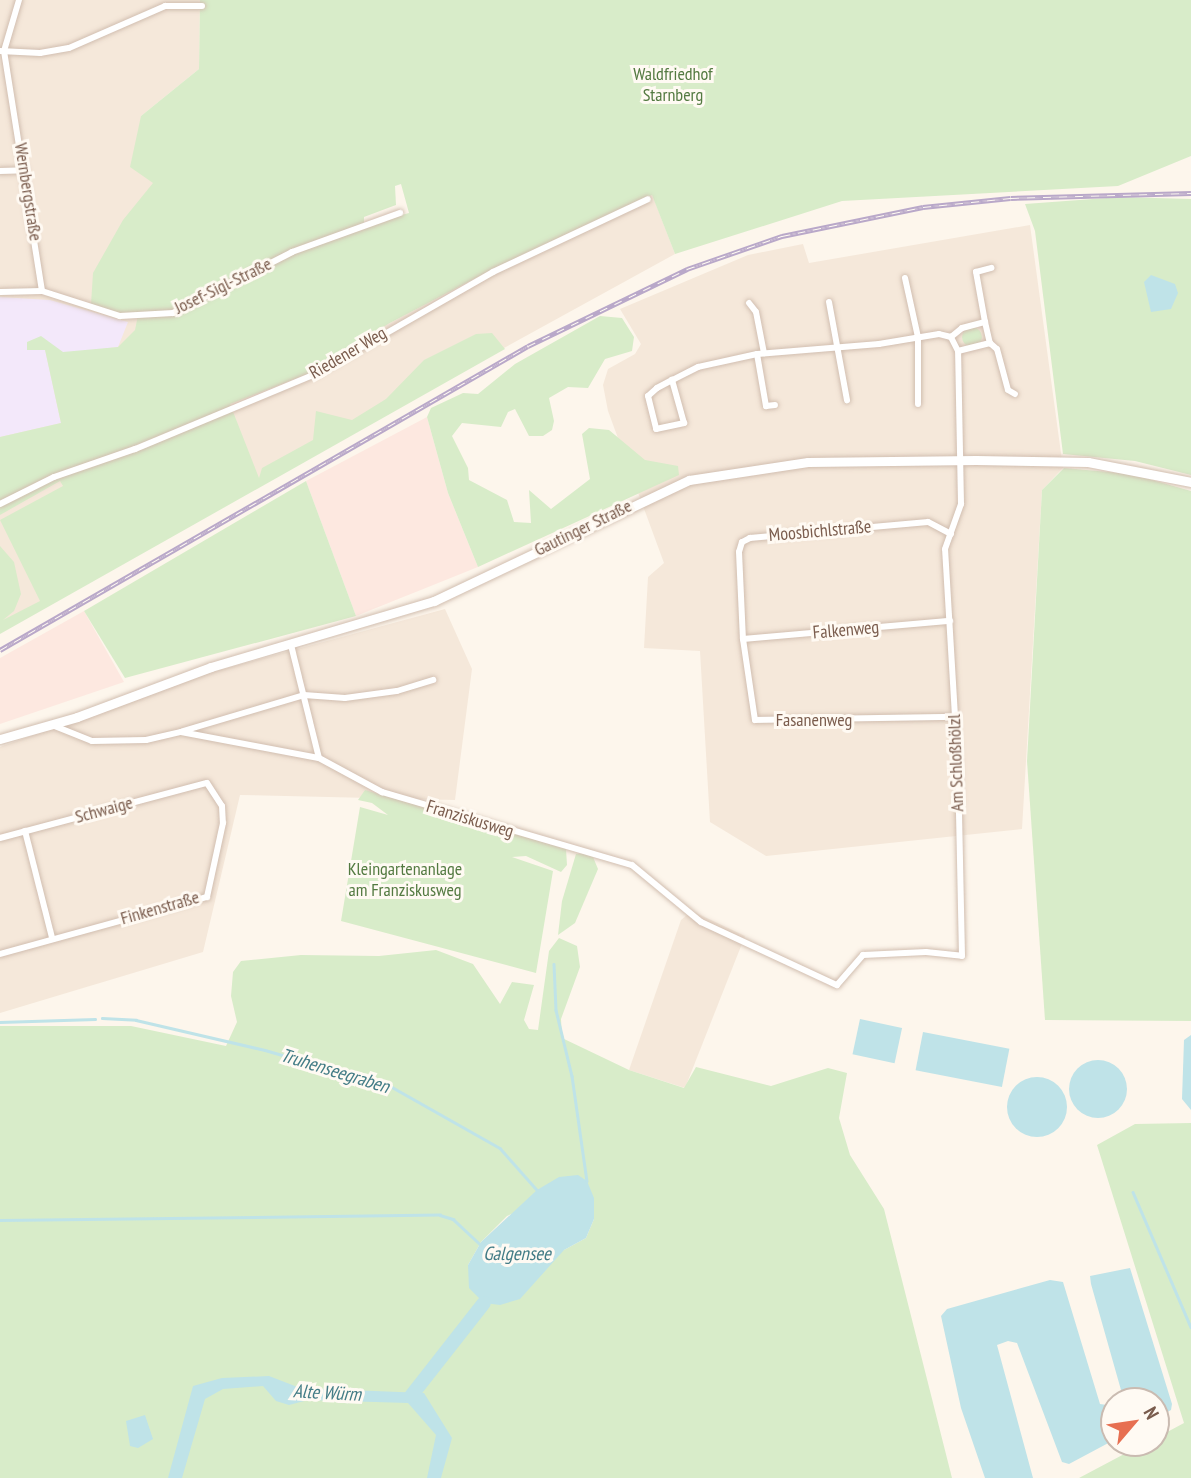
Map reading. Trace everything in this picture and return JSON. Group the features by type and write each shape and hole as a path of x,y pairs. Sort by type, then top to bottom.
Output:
{"main road":[{"name":"Gautinger Straße","path":"0,739 52,725 211,667 434,601 689,480 808,462 958,460 1088,462 1191,482"}],"street":[{"path":"19,0 2,51 40,53 69,48 165,6 202,6"},
{"name":"Wernbergstraße","path":"2,51 25,170 41,291"},
{"path":"0,172 25,170"},
{"name":"Riedener Weg","path":"0,504 54,477 135,449 315,374 493,272 648,200"},
{"name":"Josef-Sigl-Straße","path":"0,292 41,291 120,316 173,313 292,252 400,213"},
{"path":"991,268 976,272 985,322 990,343 997,349 1007,390 1015,394"},
{"path":"905,278 918,337 918,404"},
{"path":"829,302 847,400"},
{"path":"749,303 755,312 766,406 775,405"},
{"path":"671,380 684,423 656,429 648,396 671,380 711,363 760,354 918,337 951,337 962,328 985,322"},
{"path":"951,337 958,351 990,343"},
{"name":"Am Schloßhölzl","path":"853,964 863,955 874,954 962,956 955,717 945,549 961,504 958,460 958,351"},
{"name":"Moosbichlstraße","path":"743,639 739,552 742,542 750,538 928,522 951,534"},
{"name":"Falkenweg","path":"743,639 950,621"},
{"name":"Fasanenweg","path":"743,639 755,720 955,717"},
{"path":"291,645 319,758"},
{"path":"181,732 304,695 345,698 397,691 433,680"},
{"name":"Franziskusweg","path":"52,725 92,741 146,740 181,732 319,758 382,792 632,865 680,909 797,970 837,985 845,981 853,964"},
{"name":"Schwaige","path":"0,838 207,783"},
{"name":"Finkenstraße","path":"0,954 207,897 223,823 218,794 207,783"},
{"path":"24,831 52,938"}],"shaded area":[{"path":"0,0 200,0 199,69 141,116 388,324 493,269 652,194 675,254 0,625"},
{"path":"1030,225 1063,468 1042,490 1022,829 766,856 710,822 700,651 644,648 648,577 664,563 608,411 603,385 608,369 635,354 641,344 620,309 748,255 803,244 809,263"},
{"path":"0,297 50,300 128,322 118,347 61,354 28,342 27,350 45,349 61,423 0,437"},
{"path":"427,417 448,493 478,567 356,616 306,481"},
{"path":"445,609 472,669 455,800 240,795 203,952 0,1013 0,747 209,673"},
{"path":"84,611 124,682 0,724 0,658"},
{"path":"692,911 745,936 685,1088 629,1070 681,920"}],"green space":[{"name":"Waldfriedhof Starnberg","path":"200,0 1191,0 1191,156 1118,186 842,201 675,254 652,195 493,269 388,324 315,371 230,404 259,478 262,468 313,440 316,411 352,420 386,399 424,360 476,334 492,333 505,349 0,634 0,546 14,562 21,594 14,611 3,620 40,601 0,520 63,486 60,481 0,515 0,437 61,423 45,350 27,350 27,342 41,336 63,352 118,347 135,330 138,315 121,315 91,304 93,273 123,220 153,183 130,167 141,116 199,69","holes":["401,184 409,213 364,225 364,217 396,205 395,186"]},
{"path":"1120,197 1191,199 1191,475 1135,461 1063,454 1035,231 1025,204"},
{"path":"600,316 622,318 634,337 632,351 605,359 588,388 568,387 549,398 554,421 552,430 543,436 529,436 515,409 508,412 501,427 462,423 452,436 468,468 469,480 507,500 514,522 531,523 529,490 551,509 590,479 582,434 589,428 609,430 645,460 678,466 679,475 478,567 448,493 427,417 431,408 463,393 478,394 515,364"},
{"path":"968,327 976,327 982,337 976,347 968,347 962,341 962,333"},
{"path":"1064,468 1131,474 1191,491 1191,1021 1045,1020 1027,761 1042,490"},
{"path":"306,481 356,616 125,678 84,611"},
{"name":"Kleingartenanlage am Franziskusweg","path":"365,790 566,849 567,865 561,872 526,856 512,857 553,871 536,973 341,921 360,807 388,815 372,803 358,800"},
{"path":"584,853 593,857 598,869 575,923 558,935 562,901 576,854"},
{"path":"559,938 577,946 580,967 561,1019 562,1038 629,1070 684,1088 696,1067 771,1086 828,1068 847,1073 839,1118 850,1155 884,1209 952,1478 0,1478 0,1026 131,1026 226,1046 237,1022 231,996 233,972 241,961 301,955 379,956 436,950 473,964 500,1004 512,982 534,985 524,1020 529,1029 538,1030 549,951","holes":["587,1181 594,1219 586,1238 564,1250 468,1265 481,1242 507,1216"]},
{"path":"1191,1123 1191,1478 1079,1478 1119,1457 1170,1457 1170,1430 1184,1423 1097,1145 1135,1124"}],"water":[{"path":"1151,275 1175,284 1178,293 1171,309 1151,312 1144,282"},
{"path":"860,1019 902,1028 895,1063 853,1054"},
{"path":"923,1032 1009,1049 1002,1087 916,1070"},
{"path":"1191,1035 1191,1110 1182,1099 1184,1040"},
{"path":"1098,1060 1109,1062 1122,1073 1127,1089 1125,1100 1114,1113 1098,1118 1087,1116 1074,1105 1069,1089 1071,1078 1082,1065"},
{"path":"1031,1077 1043,1077 1062,1090 1067,1107 1065,1119 1054,1132 1043,1137 1031,1137 1012,1124 1007,1113 1007,1101 1020,1082"},
{"name":"Galgensee","path":"578,1175 587,1181 594,1198 594,1219 586,1238 564,1250 520,1299 500,1305 484,1303 469,1288 468,1265 481,1242 537,1190 559,1177"},
{"path":"1130,1268 1167,1387 1120,1387 1090,1276"},
{"path":"1050,1280 1063,1282 1100,1404 1100,1447 1069,1464 1062,1462 1017,1343 1008,1341 997,1345 1033,1478 985,1478 961,1408 941,1316 947,1309"},
{"name":"Alte Würm","path":"269,1376 300,1388 424,1393 452,1438 441,1478 427,1478 436,1435 408,1403 308,1400 289,1405 276,1401 263,1386 223,1389 205,1399 182,1478 168,1478 193,1386 222,1378"},
{"path":"145,1415 153,1439 138,1448 130,1446 126,1421"}],"waterway":[{"path":"554,964 556,1010 572,1076 587,1181"},
{"name":"Truhenseegraben","path":"102,1018 136,1020 265,1050 392,1087 500,1148 537,1190"},
{"name":"Truhenseegraben","path":"0,1022 95,1019"},
{"path":"1133,1192 1191,1327"},
{"path":"0,1220 440,1215 453,1219 480,1244"},
{"path":"411,1396 484,1303"}],"railway":[{"path":"0,650 528,346 687,269 782,236 923,207 1011,198 1191,193"}]}
